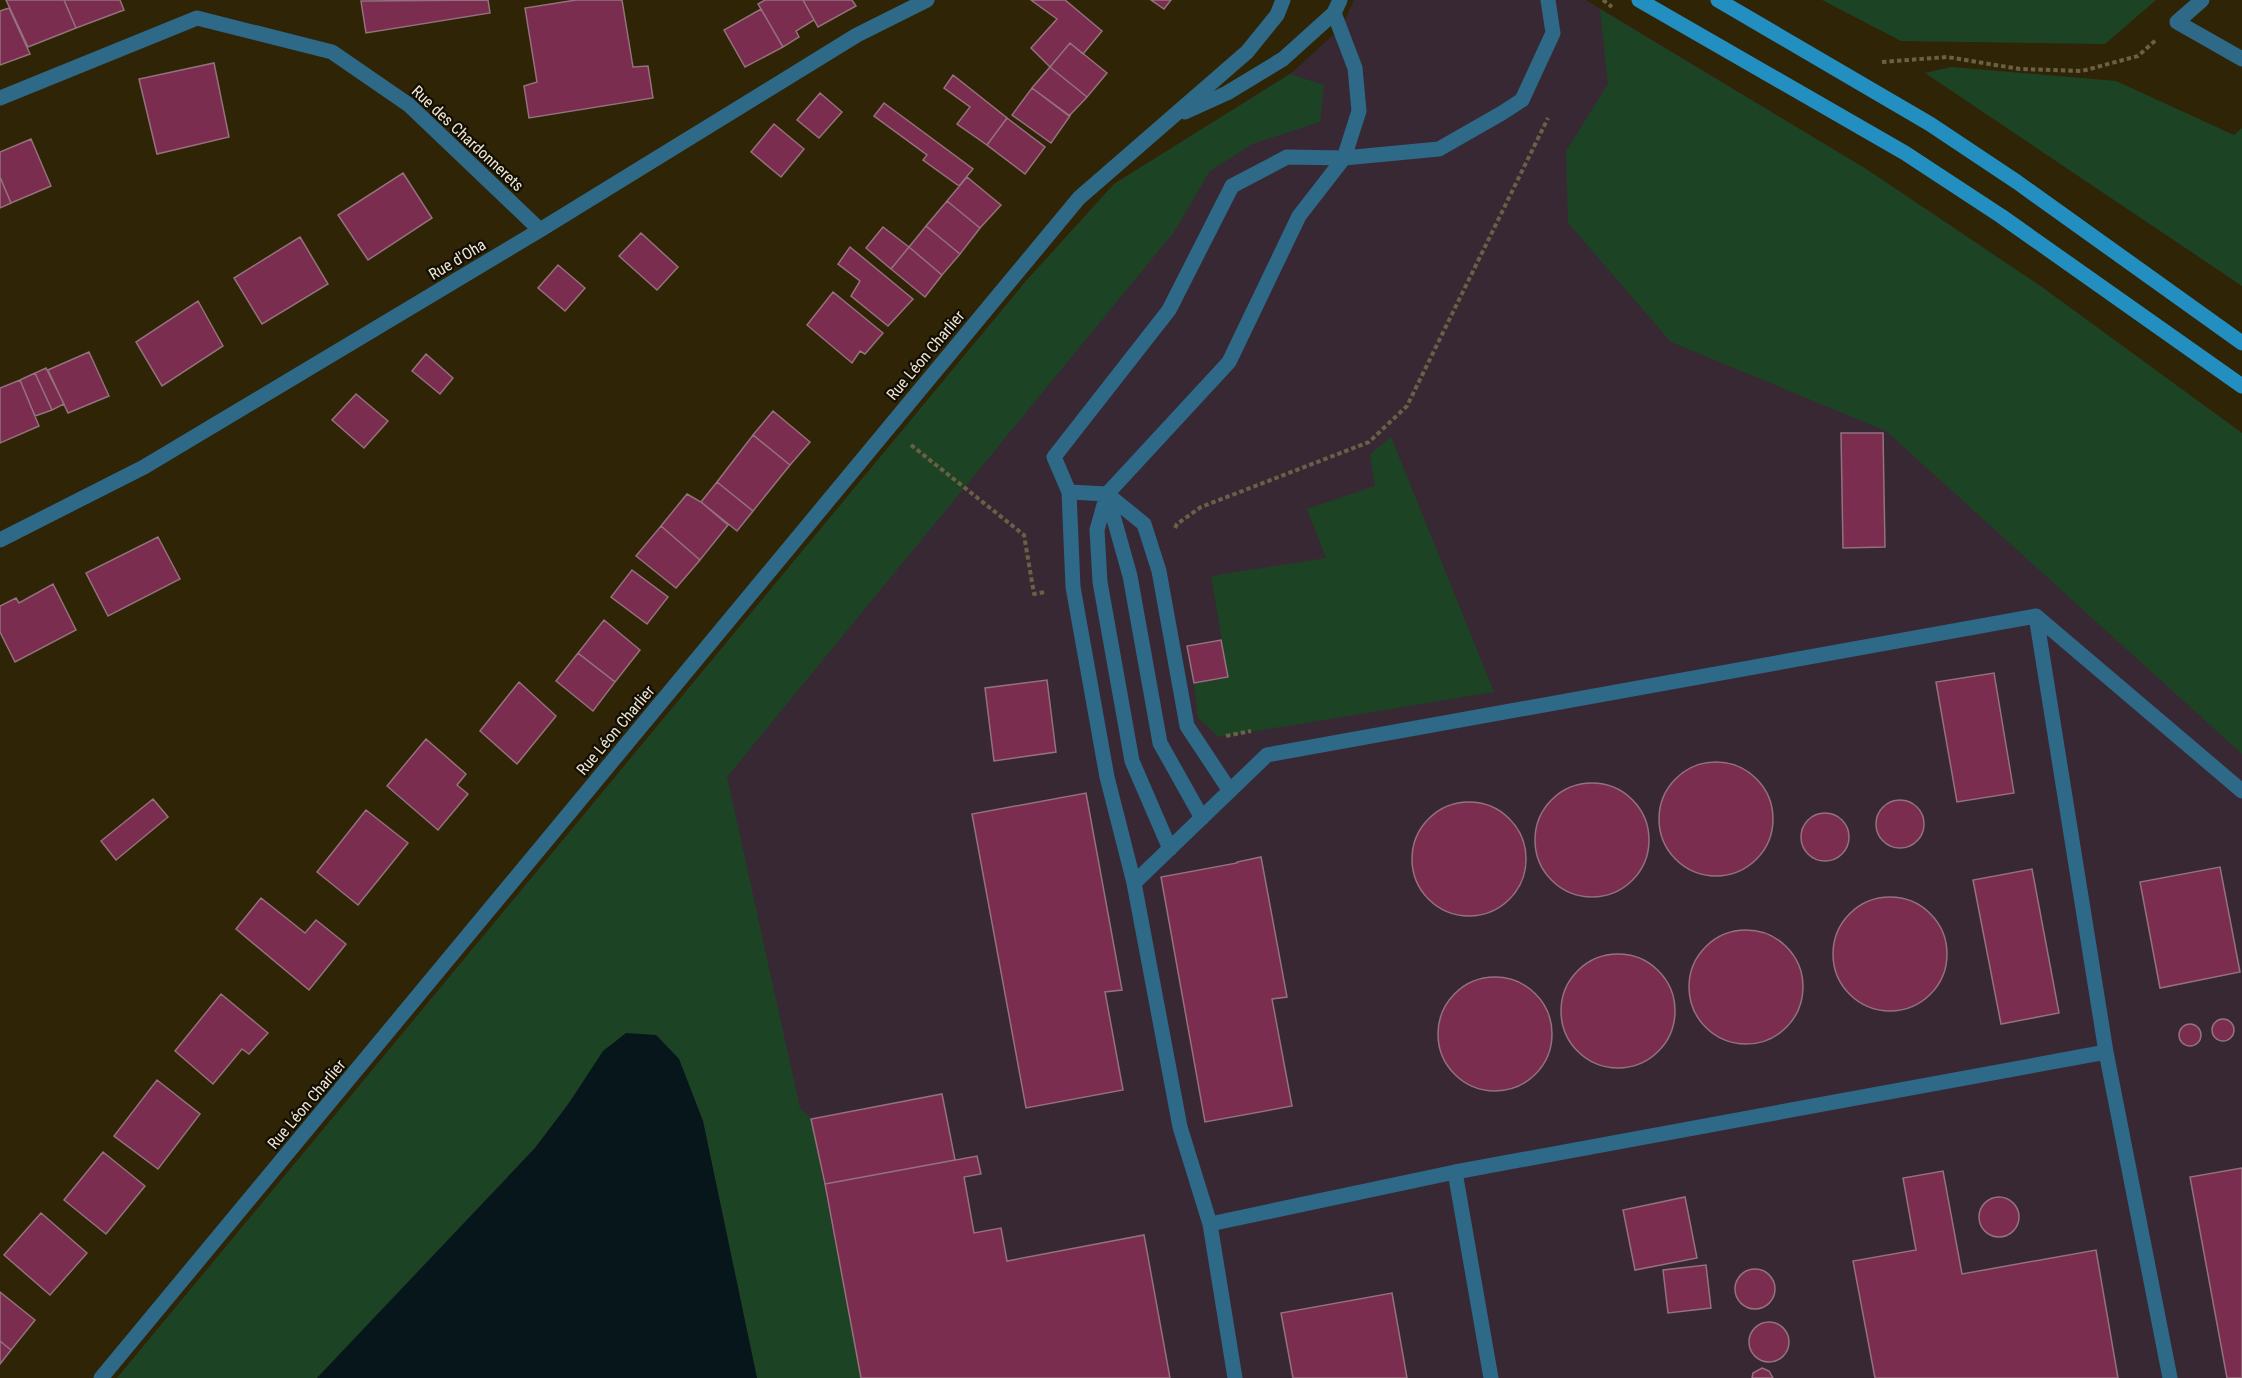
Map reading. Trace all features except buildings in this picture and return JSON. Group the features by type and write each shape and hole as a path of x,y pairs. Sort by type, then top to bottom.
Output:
{"main road":[{"path":"1639,0 1905,153 2001,216 2242,386"},
{"path":"1719,0 1930,124 2017,182 2242,343"}],"street":[{"name":"Rue d'Oha","path":"0,540 144,467 540,230 857,35 927,0"},
{"name":"Rue Léon Charlier","path":"101,1378 1066,213 1079,198 1246,52 1277,15 1283,0"},
{"path":"1235,1378 1210,1224 1179,1127 1134,883 1107,777 1073,587 1069,492 1054,457 1169,310 1232,186 1287,157 1344,158 1439,149 1522,100 1553,33 1548,0"},
{"path":"2202,0 2177,22 2242,59"},
{"name":"Rue Léon Charlier","path":"1171,118 1227,93 1283,59 1337,7"},
{"path":"1170,849 1132,761 1100,582 1097,530 1107,494 1229,362 1299,216 1344,158 1359,111 1355,68 1337,7"},
{"name":"Rue des Chardonnerets","path":"0,98 197,18 332,52 409,105 540,230"},
{"path":"1069,492 1107,494 1144,524 1159,571 1187,726 1230,791"},
{"path":"1107,494 1130,576 1160,743 1202,818"},
{"path":"1134,883 1267,755 2036,616"},
{"path":"2036,616 2242,791"},
{"path":"2036,616 2106,1052 2170,1378"},
{"path":"1210,1224 1455,1172 2106,1052"},
{"path":"1455,1172 1491,1378"}],"path":[{"path":"1872,62 1947,57 2020,69 2082,71 2138,56 2177,22"},
{"path":"1173,531 1177,524 1201,507 1369,442 1407,406 1548,118"},
{"path":"907,442 1024,535 1034,594 1073,587"}],"shaded area":[{"path":"1354,0 1586,0 1866,169 2039,285 2242,433 2242,1378 117,1378 1026,281 1114,184 1290,74 1341,28"},
{"path":"626,1033 656,1035 679,1059 703,1121 757,1378 317,1378 535,1148 569,1103 603,1051"}],"green space":[{"path":"1822,0 2156,0 2105,44 1901,41"},
{"path":"1600,9 1866,169 2039,285 2242,433 2242,754 1886,431 1671,342 1568,223 1566,151 1608,84"},
{"path":"1951,67 2116,81 2234,135 2242,128 2242,286 1925,73"},
{"path":"1290,74 1324,85 1320,122 1252,144 1210,171 1174,232 727,777 800,1108 811,1119 861,1378 757,1378 703,1121 679,1059 656,1035 569,1103 535,1148 317,1378 117,1378 1026,281 1114,184"},
{"path":"1391,437 1494,692 1219,737 1198,718 1194,683 1228,676 1211,576 1326,558 1307,509 1375,486 1370,454"}]}
